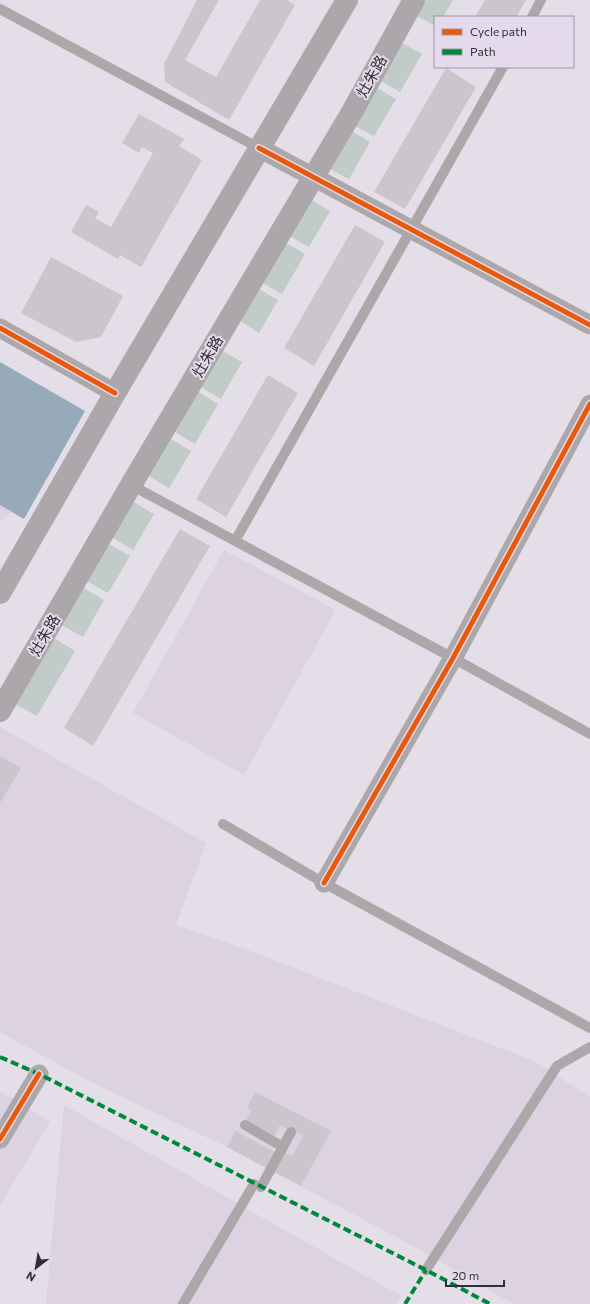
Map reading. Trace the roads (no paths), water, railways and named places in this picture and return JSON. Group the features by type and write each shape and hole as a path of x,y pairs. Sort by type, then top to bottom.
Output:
{"main road":[{"path":"0,593 115,393 347,0"},
{"name":"灶朱路","path":"0,711 131,485 352,112 414,0"}],"street":[{"path":"259,148 590,325"},
{"path":"0,328 115,393"},
{"path":"324,884 453,658 590,404"},
{"path":"0,1139 39,1074"}],"lane":[{"path":"533,16 541,0"},
{"path":"0,9 259,148"},
{"path":"235,541 502,68"},
{"path":"131,485 453,658 590,734"},
{"path":"223,824 324,884 590,1028"},
{"path":"426,1270 557,1066 590,1047"},
{"path":"244,1125 283,1147"},
{"path":"183,1304 283,1147 291,1132"}],"water":[{"path":"0,362 85,411 24,519 0,505"}]}
